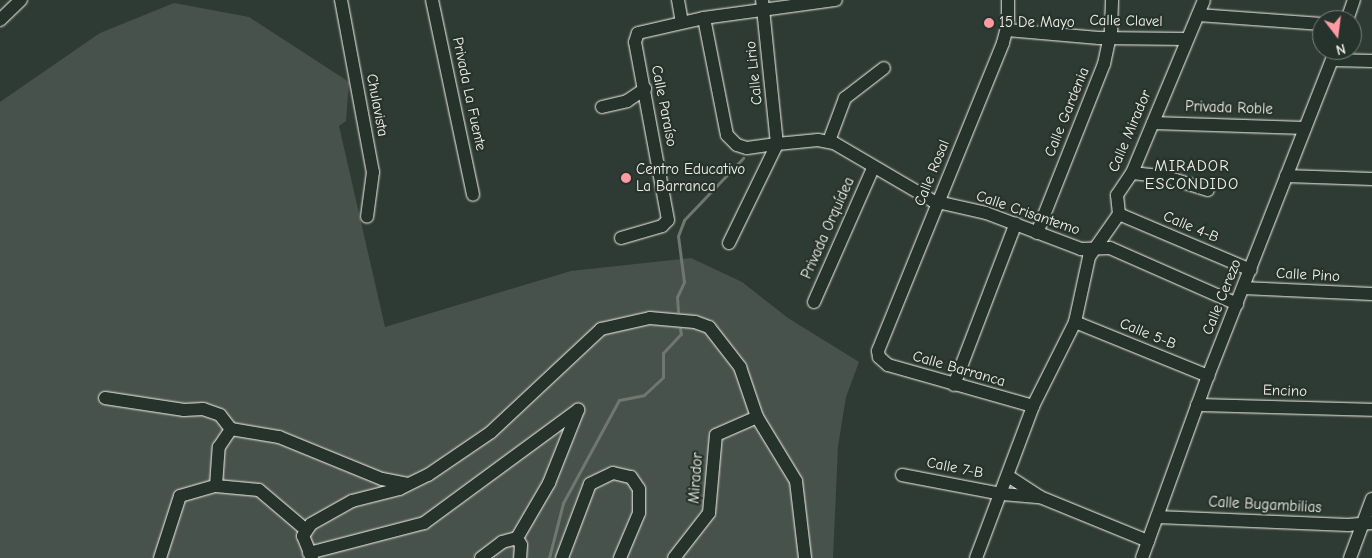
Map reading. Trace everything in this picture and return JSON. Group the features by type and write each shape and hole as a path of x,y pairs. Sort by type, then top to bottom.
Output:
{"street":[{"path":"0,20 22,0"},
{"name":"Chulavista","path":"341,0 372,167 367,217"},
{"name":"Privada La Fuente","path":"432,0 473,195"},
{"path":"678,0 682,22 762,4 836,0"},
{"name":"Calle Rosal","path":"879,357 879,344 1007,30 1008,0"},
{"name":"Calle Gardenia","path":"1036,233 1104,64 1110,37 1112,0"},
{"name":"Calle Mirador","path":"1119,214 1117,195 1132,173 1186,38 1204,0"},
{"name":"Calle Lirio","path":"762,4 781,143"},
{"path":"1198,15 1312,23"},
{"path":"704,18 727,136 737,145 748,148 781,143 829,141 845,98 884,68"},
{"name":"Calle Paraíso","path":"621,238 662,226 668,220 636,36 682,22"},
{"name":"Calle Clavel","path":"1007,30 1110,37 1186,38"},
{"name":"Calle Cerezo","path":"1142,558 1208,376 1332,60"},
{"path":"602,107 622,104 645,88"},
{"name":"Privada Roble","path":"1152,123 1305,128"},
{"name":"Calle Crisantemo","path":"829,141 873,168 938,202 1016,223 1036,233 1081,249 1110,248 1237,304"},
{"path":"729,243 781,143"},
{"name":"Privada Orquídea","path":"814,302 873,168"},
{"path":"1132,173 1163,176 1208,190"},
{"path":"1286,176 1372,178"},
{"path":"976,558 1002,494 1033,406 1075,322 1088,259 1119,214"},
{"name":"Calle 4-B","path":"1119,214 1251,270"},
{"path":"954,385 1016,223"},
{"name":"Calle Pino","path":"1243,288 1372,294"},
{"path":"481,558 502,542 517,538 549,483 578,410 424,523 311,556 304,540 306,530 321,517 352,501 411,484 491,432 601,329 628,321 673,319 709,327 740,367 757,417 796,481 805,558"},
{"name":"Calle 5-B","path":"1075,322 1208,376"},
{"name":"Calle Barranca","path":"879,357 888,365 1033,406"},
{"path":"105,398 184,410 203,409 220,415 231,429 279,437 382,479 411,484"},
{"name":"Encino","path":"1198,405 1372,410"},
{"name":"Mirador","path":"674,558 709,513 716,435 757,417"},
{"path":"216,486 218,447 231,429"},
{"path":"562,558 590,484 613,473 631,478 639,489 640,512 620,558"},
{"name":"Calle 7-B","path":"902,474 1002,494"},
{"path":"1008,476 1040,497 1148,541"},
{"path":"160,558 180,496 216,486 258,490 306,530"},
{"path":"1002,494 1040,497"},
{"path":"1350,558 1368,524 1372,500"},
{"name":"Calle Bugambilias","path":"1157,517 1368,524"},
{"path":"517,538 521,544 520,558"}],"shaded area":[{"path":"174,3 249,17 349,82 346,121 339,126 385,327 571,271 691,258 742,282 788,318 859,362 846,397 838,446 833,558 0,558 0,102 100,33"}],"waterway":[{"path":"678,311 677,297 684,282 678,236 684,220 743,158"},
{"path":"549,558 563,503 619,400 644,395 663,377 663,353 681,334 680,329"}],"place":[{"name":"15 De Mayo","path":"989,23"},
{"name":"Centro Educativo La Barranca","path":"626,178"}],"district":[{"name":"MIRADOR ESCONDIDO","path":"1192,175"}]}
